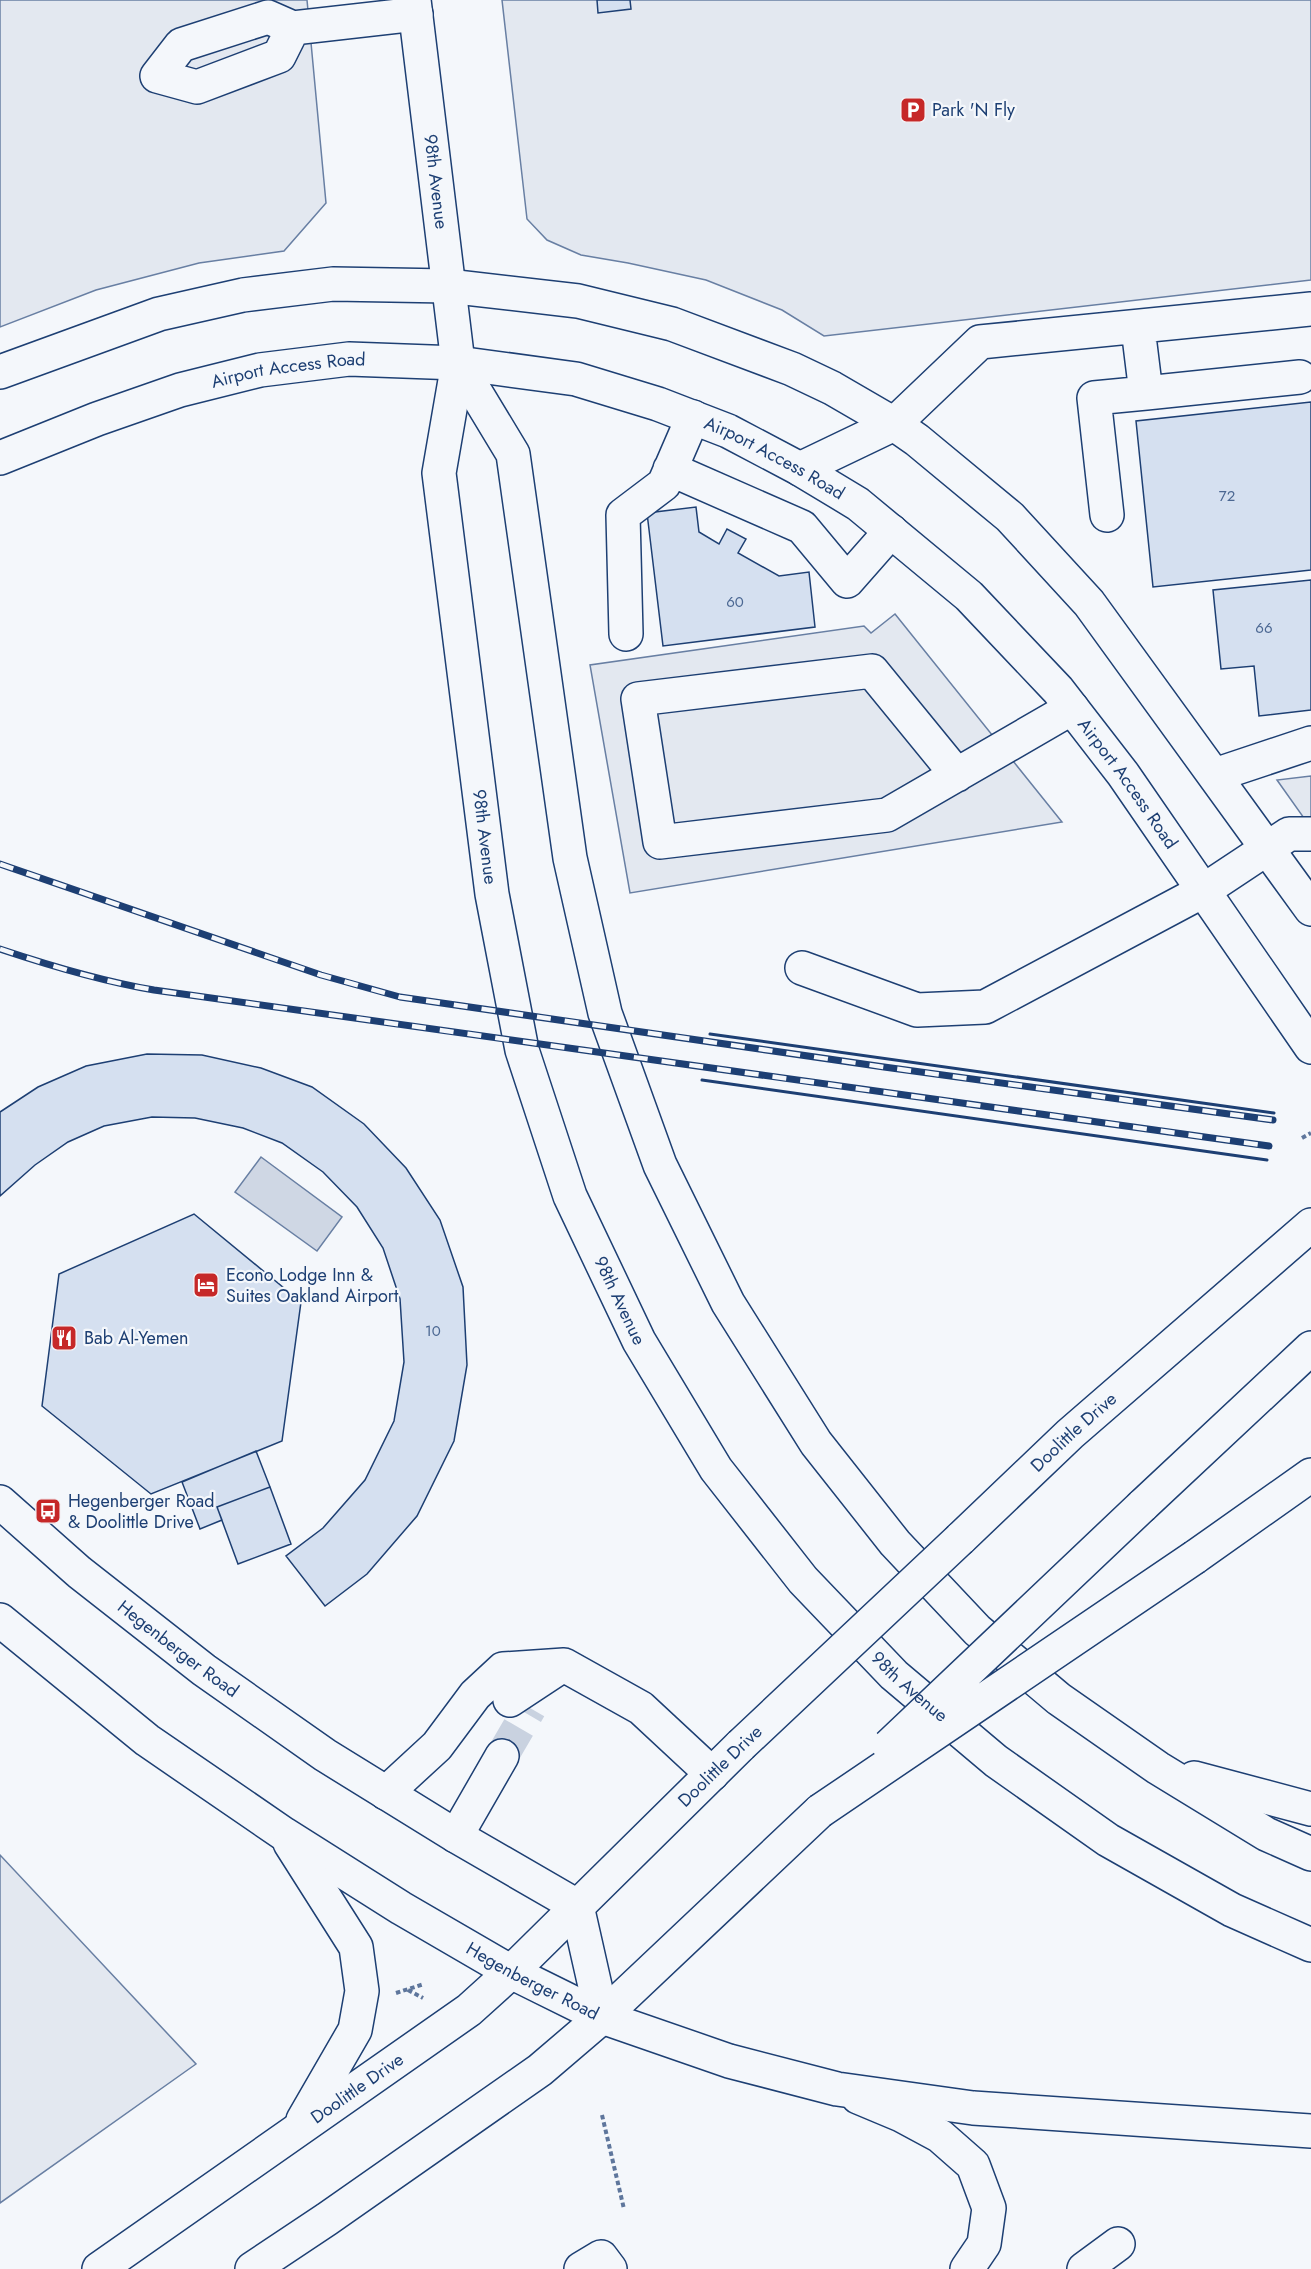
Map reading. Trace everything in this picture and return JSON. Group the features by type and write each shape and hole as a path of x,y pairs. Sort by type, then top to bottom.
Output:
{"main road":[{"path":"293,28 415,7"},
{"name":"98th Avenue","path":"415,7 458,363 439,473 492,894 522,1050 570,1196 639,1341 716,1469 803,1580 894,1675 996,1761 1108,1840 1232,1910 1311,1945"},
{"path":"0,372 159,314 243,295 333,284 448,286 578,301 672,324 792,369 832,388 894,424 917,440 1010,517 1081,594 1215,775 1289,839 1311,909"},
{"path":"800,469 894,424 980,342 1311,309"},
{"path":"1138,328 1146,393"},
{"name":"Airport Access Road","path":"0,458 158,397 260,370 349,359 458,363 576,379 693,417 728,431 800,469 858,504 969,596 1058,690 1123,774 1311,1047"},
{"name":"98th Avenue","path":"458,363 513,454 570,858 605,1013 660,1165 728,1303 816,1443 896,1544 977,1630 1059,1699 1158,1768 1266,1834 1311,1854"},
{"path":"1107,515 1094,398 1300,377"},
{"path":"626,634 623,515 664,484 693,417"},
{"path":"670,469 802,527 847,581 891,531"},
{"path":"957,775 872,671 638,699 660,842 887,815 957,775 1072,708"},
{"path":"1215,775 1311,743"},
{"path":"802,968 917,1010 985,1007 1203,891 1289,839 1301,815 1311,810"},
{"name":"Doolittle Drive","path":"99,2269 469,2010 511,1972 741,1745 1070,1434 1311,1225"},
{"path":"252,2269 540,2070 602,2017 1311,1348"},
{"path":"820,1811 1195,1557 1311,1474"},
{"name":"Hegenberger Road","path":"0,1502 79,1572 204,1670 325,1755 446,1830 577,1906 602,2017"},
{"name":"Hegenberger Road","path":"0,1620 147,1740 284,1834 401,1908 511,1972 602,2017"},
{"path":"386,1792 437,1746 475,1695 503,1669 564,1665 641,1708 712,1774"},
{"path":"520,1704 564,1665"},
{"path":"446,1830 493,1751"},
{"path":"1158,1768 1311,1809"},
{"path":"284,1834 356,1947 362,1991 355,2030 297,2130"},
{"path":"602,2017 729,2061 837,2089 973,2108 1311,2131"},
{"path":"837,2089 901,2115 940,2136 973,2165 989,2208 984,2244 967,2269"},
{"path":"1084,2269 1118,2244"},
{"path":"582,2269 601,2257 610,2269"}],"path":[{"path":"1302,1138 1311,1133"},
{"path":"387,1996 424,1984"},
{"path":"408,1989 424,1999"},
{"path":"602,2115 624,2209"}],"shaded area":[{"path":"0,0 307,0 326,203 284,251 199,263 96,290 0,327"},
{"name":"Park 'N Fly","path":"502,0 1311,0 1311,280 824,336 782,310 706,280 581,255 547,240 527,219"},
{"path":"895,614 1062,822 630,893 590,665 864,626 871,633"},
{"path":"1311,776 1311,828 1277,780"},
{"path":"261,1157 342,1217 317,1251 235,1192"},
{"path":"0,1855 196,2064 0,2203"}],"building":[{"path":"597,0 630,0 631,9 598,13"},
{"path":"1311,402 1311,570 1153,587 1136,421"},
{"path":"696,507 699,532 719,544 727,529 746,539 738,553 779,576 809,572 815,627 663,646 647,513"},
{"path":"1311,580 1311,710 1259,716 1254,666 1221,669 1213,590"},
{"path":"147,1054 202,1055 261,1068 312,1087 364,1124 406,1168 440,1220 463,1287 467,1365 454,1441 417,1516 367,1574 325,1606 286,1556 323,1528 365,1480 394,1421 404,1362 400,1299 383,1248 357,1207 323,1172 282,1143 243,1128 195,1118 152,1117 104,1126 68,1142 35,1165 0,1196 0,1112 38,1087 86,1066"},
{"path":"194,1214 301,1302 282,1441 151,1494 42,1406 59,1274"},
{"path":"256,1451 270,1487 217,1507 222,1520 200,1529 182,1482"},
{"path":"270,1487 291,1544 238,1564 217,1507"}],"tunnel":[{"path":"502,1756 530,1708"}],"railway":[{"path":"0,864 321,975 400,997 1273,1120"},
{"path":"0,949 76,972 154,990 1269,1146"}],"wall":[{"path":"710,1034 1274,1113"},
{"path":"702,1080 1267,1160"}],"place":[{"name":"Park 'N Fly","path":"913,110"},
{"name":"Econo Lodge Inn & Suites Oakland Airport","path":"206,1285"},
{"name":"Bab Al-Yemen","path":"64,1338"},
{"name":"Hegenberger Road & Doolittle Drive","path":"48,1511"}]}
